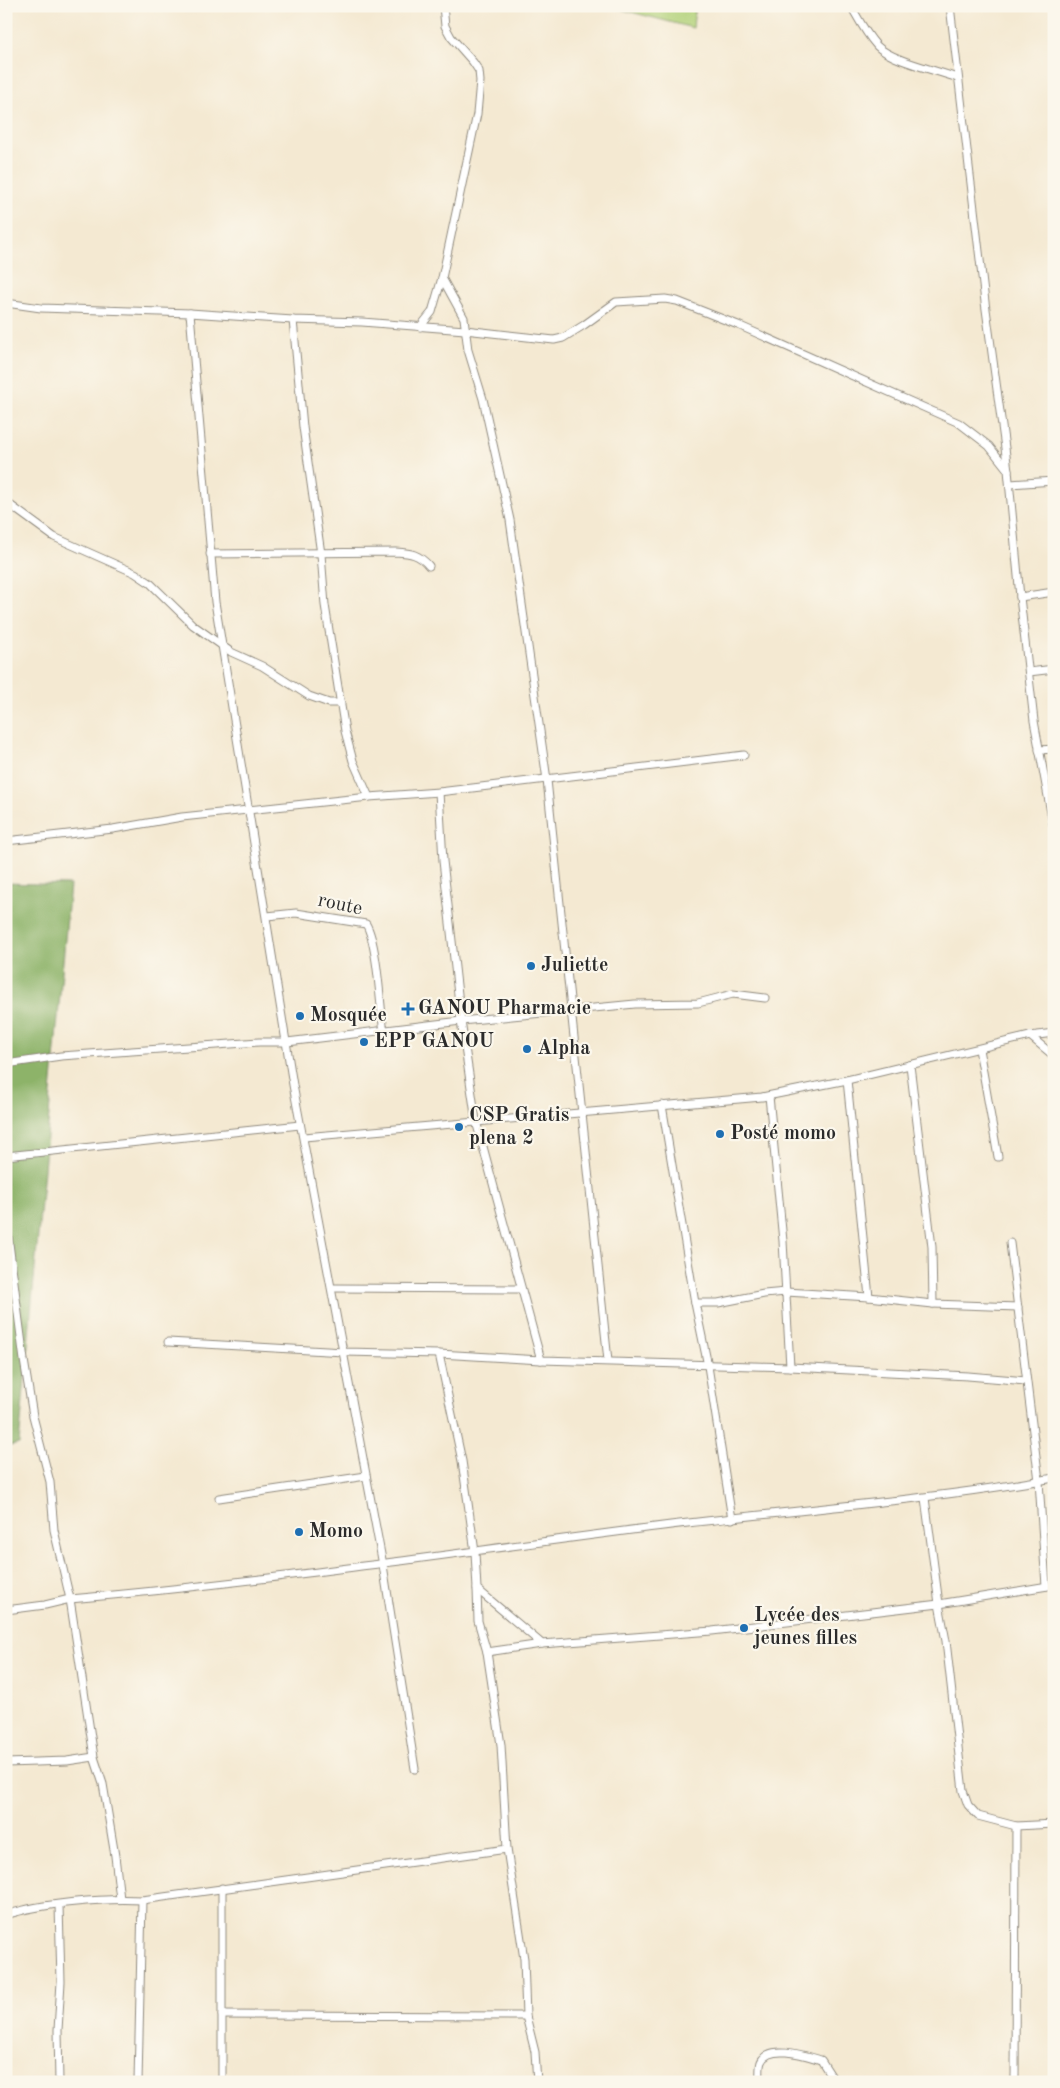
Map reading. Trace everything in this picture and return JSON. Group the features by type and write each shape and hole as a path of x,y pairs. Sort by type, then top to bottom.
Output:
{"street":[{"path":"420,327 432,312 442,278 477,114 480,81 479,71 451,37 445,26 442,6"},
{"path":"851,6 863,29 889,55 958,78"},
{"path":"950,6 1010,484 1029,672 1039,750 1054,829"},
{"path":"442,278 464,318 465,330 510,520 547,780 608,1361"},
{"path":"6,303 41,308 350,322 558,339 584,325 616,302 665,299 677,301 738,325 959,423 989,446 1008,470"},
{"path":"190,314 215,602 300,1125 304,1138 383,1565 415,1769"},
{"path":"293,320 303,427 321,554 325,605 345,731 353,761 370,796"},
{"path":"1010,484 1054,480"},
{"path":"6,502 54,537 135,573 150,583 193,625 223,646 262,666 309,696 329,702 341,703"},
{"path":"210,554 396,552 414,554 422,558 429,566"},
{"path":"1020,597 1054,592"},
{"path":"1029,672 1054,669"},
{"path":"1039,750 1054,748"},
{"path":"6,841 370,796 439,792 744,755"},
{"path":"439,792 443,861 461,1021 476,1121 541,1360"},
{"name":"route","path":"267,916 296,913 366,924 375,955 383,1025"},
{"path":"6,1064 61,1056 259,1042 287,1042 461,1021 636,1004 698,1003 733,994 765,998"},
{"path":"304,1138 768,1096 847,1080 1030,1036 1054,1032"},
{"path":"1030,1036 1054,1056"},
{"path":"979,1049 998,1157"},
{"path":"910,1065 932,1247 933,1304"},
{"path":"847,1080 868,1297"},
{"path":"768,1096 786,1292 790,1367"},
{"path":"662,1105 695,1303 708,1366 732,1519"},
{"path":"6,1156 300,1125"},
{"path":"6,1220 33,1416 50,1482 54,1530 70,1599 94,1757 103,1784 120,1899"},
{"path":"486,1652 542,1644 712,1631 939,1604 1050,1585 1010,1243"},
{"path":"332,1288 521,1289"},
{"path":"695,1303 718,1303 764,1294 786,1292 868,1297 933,1304 1018,1307"},
{"path":"168,1342 344,1352 439,1354 541,1360 790,1367 968,1376 1026,1382"},
{"path":"439,1354 462,1461 475,1552 478,1621 486,1652 500,1745 507,1849 524,1959 526,2016 535,2052 538,2082"},
{"path":"219,1498 366,1476"},
{"path":"6,1610 46,1605 70,1599 142,1593 383,1565 665,1526 925,1498 1054,1478"},
{"path":"925,1498 946,1642 962,1791 968,1805 978,1816 1016,1826 1054,1824"},
{"path":"477,1589 542,1644"},
{"path":"6,1763 67,1761 94,1757"},
{"path":"1015,2082 1016,1826"},
{"path":"6,1915 22,1910 59,1905 120,1899 142,1900 507,1849"},
{"path":"222,1888 222,2082"},
{"path":"138,2082 142,1900"},
{"path":"59,1905 61,1982 58,2030 59,2082"},
{"path":"222,2014 526,2016"},
{"path":"760,2082 760,2063 764,2057 772,2052 793,2053 821,2060 835,2082"}],"green space":[{"path":"608,6 695,6 693,28"},
{"path":"6,883 70,885 19,1444 6,1447"}],"place":[{"name":"Juliette","path":"531,966"},
{"name":"GANOU Pharmacie","path":"408,1009"},
{"name":"Mosquée","path":"300,1016"},
{"name":"EPP GANOU","path":"364,1042"},
{"name":"Alpha","path":"527,1049"},
{"name":"CSP Gratis plena 2","path":"459,1127"},
{"name":"Posté momo","path":"720,1134"},
{"name":"Momo","path":"299,1532"},
{"name":"Lycée des jeunes filles","path":"744,1628"}]}
